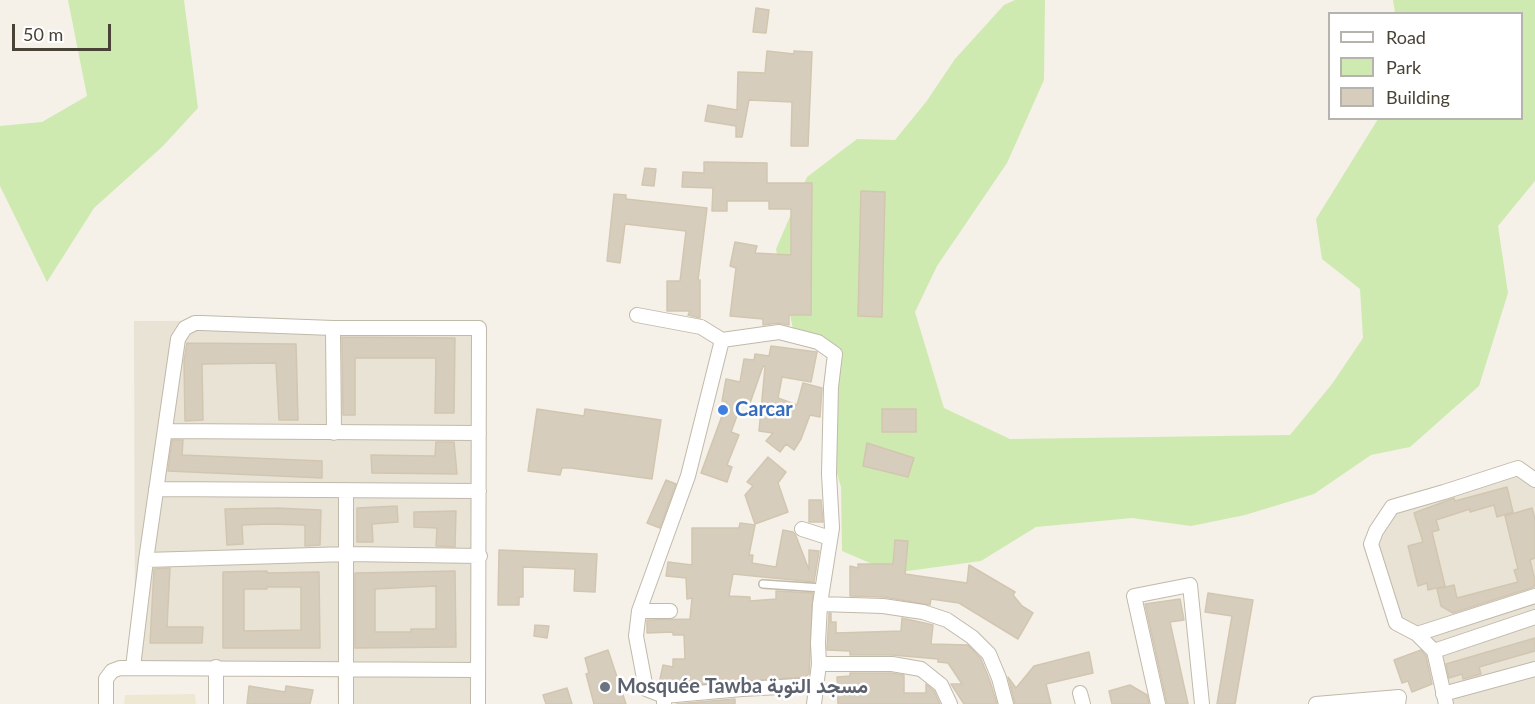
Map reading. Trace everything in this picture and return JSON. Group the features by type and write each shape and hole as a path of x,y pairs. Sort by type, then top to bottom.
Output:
{"street":[{"path":"637,315 701,327 722,340 779,332 818,342 835,354 831,387 829,474 832,528 820,604 819,664 814,704"},
{"path":"133,667 178,339 185,328 201,323 333,328 479,328 478,704"},
{"path":"333,328 334,433"},
{"path":"722,340 688,476 639,611 636,636 646,689 664,700 742,689 817,685"},
{"path":"165,430 479,433"},
{"path":"1535,480 1518,468 1392,507 1376,531 1371,544 1396,623 1417,634 1434,651 1444,699 1535,669"},
{"path":"156,489 479,491"},
{"path":"346,490 348,554 346,704"},
{"path":"802,529 830,538"},
{"path":"146,560 348,554 480,556"},
{"path":"1158,704 1134,596 1190,585 1202,704"},
{"path":"1417,634 1535,596"},
{"path":"820,604 883,606 923,612 947,620 989,654 1006,704"},
{"path":"639,611 669,611"},
{"path":"1434,651 1535,617"},
{"path":"819,664 892,664 921,669 941,685 950,704"},
{"path":"106,704 105,683 109,675 116,669 133,667 478,670"},
{"path":"216,667 216,704"},
{"path":"742,689 743,704"},
{"path":"1316,704 1399,697 1398,704"}],"lane":[{"path":"763,584 822,588"}],"shaded area":[{"path":"483,320 484,704 338,704 337,672 135,671 134,321"},
{"path":"1518,468 1535,480 1535,704 1446,704 1434,651 1396,623 1371,544 1392,507"},
{"path":"195,694 196,704 124,704 125,695"}],"green space":[{"path":"68,0 184,0 198,108 162,147 94,208 47,282 0,186 0,126 42,122 87,96"},
{"path":"1015,0 1045,0 1044,80 1007,163 937,266 915,312 944,408 1010,439 1290,435 1332,384 1363,338 1360,289 1322,259 1316,219 1377,120 1523,120 1523,12 1395,12 1393,0 1535,0 1535,181 1498,226 1508,293 1479,386 1410,447 1371,455 1314,494 1245,515 1191,526 1132,518 1036,527 981,561 893,573 842,551 841,487 828,443 839,358 796,343 776,249 807,177 857,139 895,140 926,102 955,59 1004,5"}],"building":[{"path":"756,8 769,10 766,33 753,32"},
{"path":"767,51 794,54 794,51 812,52 808,146 791,146 792,102 749,100 742,137 736,137 736,126 705,121 708,105 737,110 738,72 765,73"},
{"path":"704,162 767,163 767,183 812,183 811,315 789,315 789,325 778,323 763,325 763,319 730,316 736,268 730,266 735,242 757,246 755,253 791,255 791,209 769,209 769,201 727,201 727,211 712,211 713,188 682,187 683,172 704,173"},
{"path":"645,168 656,169 654,186 642,185"},
{"path":"861,191 885,192 882,317 858,316"},
{"path":"614,194 626,195 626,199 707,208 698,280 700,280 700,318 688,315 690,311 667,311 667,281 680,281 686,231 625,224 620,263 607,261"},
{"path":"342,337 455,338 454,413 435,413 436,358 355,358 355,415 343,415"},
{"path":"187,343 296,344 298,420 279,420 276,363 202,364 203,420 185,421 184,361"},
{"path":"771,346 817,352 811,382 782,377 778,398 797,405 803,383 822,388 820,417 810,415 794,450 786,444 780,452 766,441 773,433 759,431 765,367 763,366 749,406 741,405 731,432 739,435 727,465 732,467 727,482 701,473 727,402 722,401 726,379 740,382 744,359 754,360 755,354 769,356"},
{"path":"537,409 584,416 585,409 661,420 652,479 571,468 562,468 560,475 528,471"},
{"path":"882,409 916,409 916,432 882,432"},
{"path":"172,440 183,440 182,455 322,461 322,478 168,471"},
{"path":"436,442 454,442 457,474 372,473 371,455 435,456"},
{"path":"867,443 914,458 908,477 863,466"},
{"path":"768,457 786,472 778,483 788,512 755,524 745,495 753,486 747,482"},
{"path":"666,480 676,484 660,528 647,523"},
{"path":"1507,487 1513,512 1497,517 1494,505 1470,512 1470,509 1436,520 1439,530 1432,532 1445,586 1428,590 1427,583 1418,586 1408,546 1423,542 1414,513 1454,498 1455,501"},
{"path":"809,500 821,500 823,522 809,522"},
{"path":"397,506 398,522 372,524 373,542 357,542 357,508"},
{"path":"1532,508 1535,519 1535,558 1530,560 1535,580 1534,587 1453,613 1441,606 1437,589 1454,585 1457,598 1518,582 1514,570 1518,569 1505,516"},
{"path":"225,509 321,510 320,545 305,546 305,525 270,524 242,525 243,544 227,545"},
{"path":"456,511 455,547 436,546 437,528 414,527 414,512"},
{"path":"740,523 755,525 749,555 753,555 752,563 776,567 783,530 793,532 796,536 809,570 809,550 819,551 814,582 733,574 729,596 750,597 750,601 776,599 776,591 813,593 809,674 805,677 665,687 659,684 663,665 673,667 673,659 685,659 684,635 673,635 673,632 647,633 647,620 690,619 692,598 687,599 686,578 666,576 668,562 692,565 692,528 739,528"},
{"path":"895,540 908,541 905,574 967,583 969,565 1015,592 1013,595 1022,606 1033,613 1018,639 959,603 931,599 930,605 884,597 850,596 850,566 858,568 858,564 893,564"},
{"path":"499,550 597,554 595,592 574,591 575,569 523,567 523,597 519,597 519,605 498,605"},
{"path":"170,568 167,627 203,627 202,643 150,643 154,569"},
{"path":"455,571 456,647 355,648 355,573","holes":["436,586 436,629 375,632 375,589"]},
{"path":"223,572 319,572 320,648 223,648","holes":["301,587 301,630 244,631 244,589"]},
{"path":"1208,593 1253,600 1235,704 1217,704 1232,616 1205,612"},
{"path":"1180,599 1184,620 1170,622 1188,704 1167,704 1145,604"},
{"path":"829,613 831,613 831,622 836,622 836,633 901,631 902,618 933,625 931,644 968,645 981,659 997,704 964,704 951,684 962,684 948,663 938,662 938,659 892,655 850,655 850,651 827,650"},
{"path":"535,625 549,626 547,638 534,636"},
{"path":"1535,638 1535,651 1479,667 1481,674 1463,679 1462,674 1449,678 1446,664"},
{"name":"Mosquée Tawba مسجد التوبة","path":"608,650 626,704 594,704 586,674 589,673 585,658"},
{"path":"1421,650 1426,656 1432,684 1412,692 1408,681 1402,683 1394,660"},
{"path":"1089,652 1093,673 1046,684 1051,704 1015,704 1008,677 1016,688 1034,666"},
{"path":"850,673 904,675 904,693 926,693 926,684 934,691 940,704 838,704 837,677 850,676"},
{"path":"1130,685 1147,695 1149,704 1112,704 1109,691"},
{"path":"249,686 285,692 286,686 313,690 310,704 247,704"},
{"path":"567,688 572,704 546,704 543,695"},
{"path":"735,699 735,704 676,704"}],"place":[{"name":"Carcar","path":"723,410"},
{"name":"Mosquée Tawba مسجد التوبة","path":"605,687"}]}
